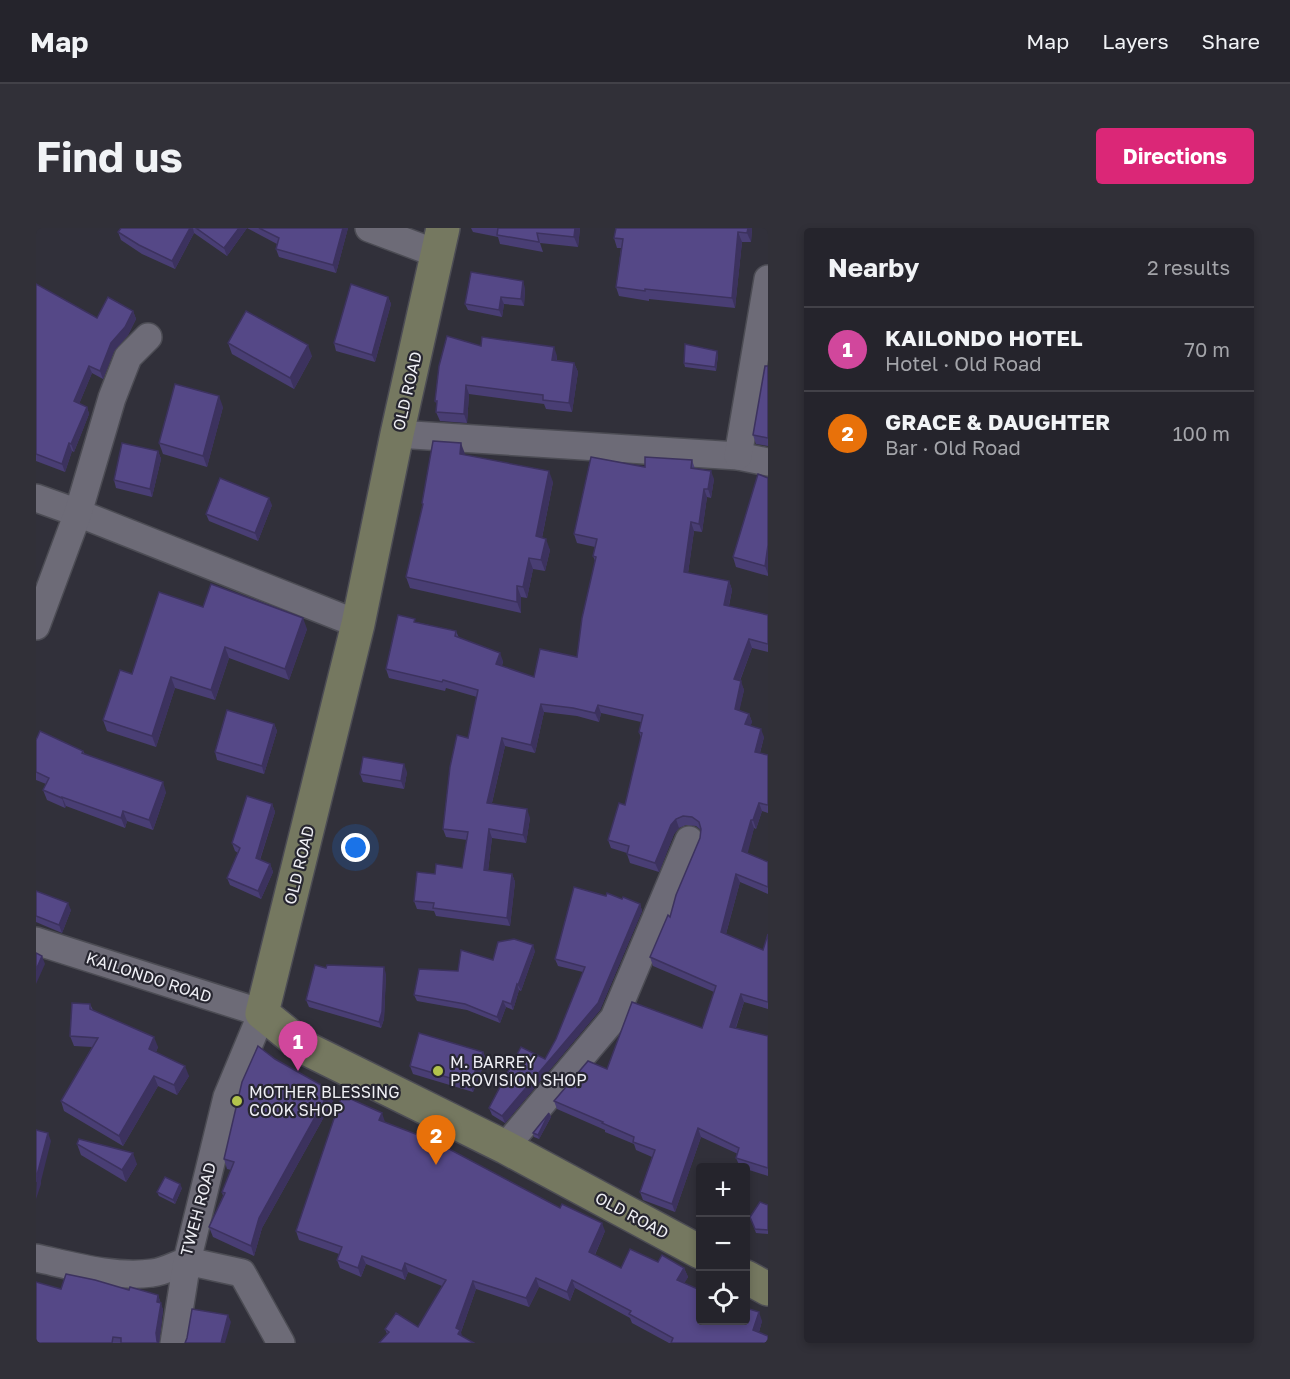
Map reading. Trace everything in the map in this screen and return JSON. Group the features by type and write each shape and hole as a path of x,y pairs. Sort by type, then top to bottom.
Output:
{"street":[{"path":"369,228 441,241"},
{"name":"OLD ROAD","path":"441,241 358,624 262,1013 305,1048 505,1147 696,1250"},
{"path":"738,456 768,279"},
{"path":"36,626 78,513 112,398 128,357 148,337"},
{"path":"398,434 738,456 768,462"},
{"path":"36,498 358,624"},
{"path":"505,1147 614,1018 689,840"},
{"name":"KAILONDO ROAD","path":"36,941 262,1013"},
{"name":"TWEH ROAD","path":"36,1258 120,1273 153,1273 187,1261 227,1097 262,1013"},
{"path":"174,1343 187,1261 242,1273 281,1343"},
{"path":"750,1278 768,1289"}],"building":[{"path":"121,228 190,228 172,261 118,232"},
{"path":"196,228 239,228 224,248"},
{"path":"259,228 343,228 333,265 276,249 279,238"},
{"path":"498,228 575,228 574,237 537,233 539,242 497,235"},
{"path":"616,228 748,228 747,233 738,232 732,298 616,287 623,239 614,238"},
{"path":"471,272 523,281 521,299 501,297 499,310 465,304"},
{"path":"36,284 97,318 108,297 133,311 125,327 111,343 100,371 89,366 74,401 87,407 71,444 69,443 62,464 36,454"},
{"path":"351,284 388,297 372,355 334,343"},
{"path":"246,311 308,345 290,378 228,343"},
{"path":"447,336 481,346 482,337 554,347 552,360 574,363 569,403 543,400 543,395 466,385 464,414 436,412 439,366"},
{"path":"685,344 717,351 715,367 684,363"},
{"path":"765,366 768,366 768,438 753,435"},
{"path":"175,384 219,396 203,456 159,443"},
{"path":"433,441 461,443 460,454 549,471 536,536 546,539 541,560 529,558 523,587 517,586 517,602 406,577 423,504"},
{"path":"122,443 158,451 150,489 114,480"},
{"path":"591,457 645,467 645,457 692,460 691,468 711,471 708,489 704,489 699,524 691,522 684,572 729,581 724,605 768,615 768,644 749,639 734,679 741,681 735,709 749,714 745,724 761,729 755,752 768,755 768,805 759,803 753,820 751,820 742,851 768,862 768,887 736,874 721,932 763,950 768,934 768,1002 741,994 730,1027 768,1036 768,1168 736,1158 739,1148 698,1128 672,1204 640,1192 655,1150 633,1142 634,1137 554,1101 588,1061 607,1069 632,1002 702,1028 716,986 650,957 668,915 670,917 676,895 700,838 699,822 692,817 683,816 676,819 671,825 655,863 627,854 629,846 608,840 619,803 625,805 642,733 639,732 643,715 598,705 595,713 541,704 531,745 502,738 487,803 527,809 523,835 489,829 484,870 512,874 507,918 433,908 434,903 414,901 417,872 435,874 436,864 462,868 468,832 443,829 450,767 457,735 468,738 478,690 443,680 442,682 386,669 398,615 415,619 414,622 456,631 455,636 500,653 496,664 534,677 540,649 577,657 582,618 596,557 593,556 597,539 574,534"},
{"path":"758,474 768,478 768,545 765,566 733,557"},
{"path":"220,478 269,498 255,533 206,514"},
{"path":"211,584 303,618 285,669 225,647 211,690 171,677 152,736 103,720 120,670 132,674 159,592 203,607"},
{"path":"227,710 274,724 262,766 215,752"},
{"path":"40,731 83,751 82,753 163,782 149,820 123,811 121,818 43,790 49,778 36,772 36,740"},
{"path":"363,757 404,764 401,781 360,774"},
{"path":"247,796 272,804 256,858 270,864 258,891 227,878 240,848 232,843"},
{"path":"574,887 606,896 607,893 622,899 623,897 640,904 598,1003 502,1116 489,1108 521,1047 545,1059 556,1039 585,967 555,959"},
{"path":"36,891 68,903 59,925 36,916"},
{"path":"514,939 533,945 511,1004 503,1001 497,1017 465,1004 414,995 419,969 458,971 461,950 493,960 498,942"},
{"path":"36,953 42,956 36,970"},
{"path":"315,965 326,968 327,965 384,967 382,1012 379,1022 306,1000"},
{"path":"72,1003 90,1004 90,1009 154,1037 149,1049 185,1066 174,1085 154,1076 119,1136 61,1101 98,1038 70,1036"},
{"path":"419,1033 483,1052 470,1084 410,1066"},
{"path":"258,1046 275,1059 330,1090 259,1218 251,1246 209,1227 225,1193 222,1192 234,1162 224,1159 242,1082"},
{"path":"342,1095 382,1113 379,1120 434,1141 560,1208 562,1204 602,1223 589,1252 621,1268 630,1249 658,1262 662,1255 684,1268 677,1280 696,1288 696,1325 750,1325 750,1309 759,1312 753,1330 768,1336 768,1343 671,1343 673,1338 629,1314 631,1311 572,1280 567,1292 536,1278 526,1298 473,1281 456,1328 460,1330 458,1334 474,1343 379,1343 389,1332 385,1329 396,1313 418,1327 446,1280 405,1263 402,1271 362,1256 358,1268 337,1260 342,1247 296,1231"},
{"path":"549,1113 538,1135 533,1133"},
{"path":"36,1130 48,1133 36,1182"},
{"path":"79,1139 133,1153 122,1170 77,1144"},
{"path":"165,1177 180,1184 173,1200 157,1192"},
{"path":"760,1202 768,1205 768,1230 755,1229 750,1217"},
{"path":"66,1274 158,1295 157,1302 161,1303 156,1333 158,1343 121,1343 121,1338 113,1337 112,1343 36,1343 36,1282 61,1289"},
{"path":"192,1309 228,1315 221,1343 185,1343"}],"place":[{"name":"KAILONDO HOTEL","path":"298,1071"},
{"name":"M. BARREY PROVISION SHOP","path":"438,1071"},
{"name":"MOTHER BLESSING COOK SHOP","path":"237,1101"},
{"name":"GRACE & DAUGHTER","path":"436,1165"}]}
